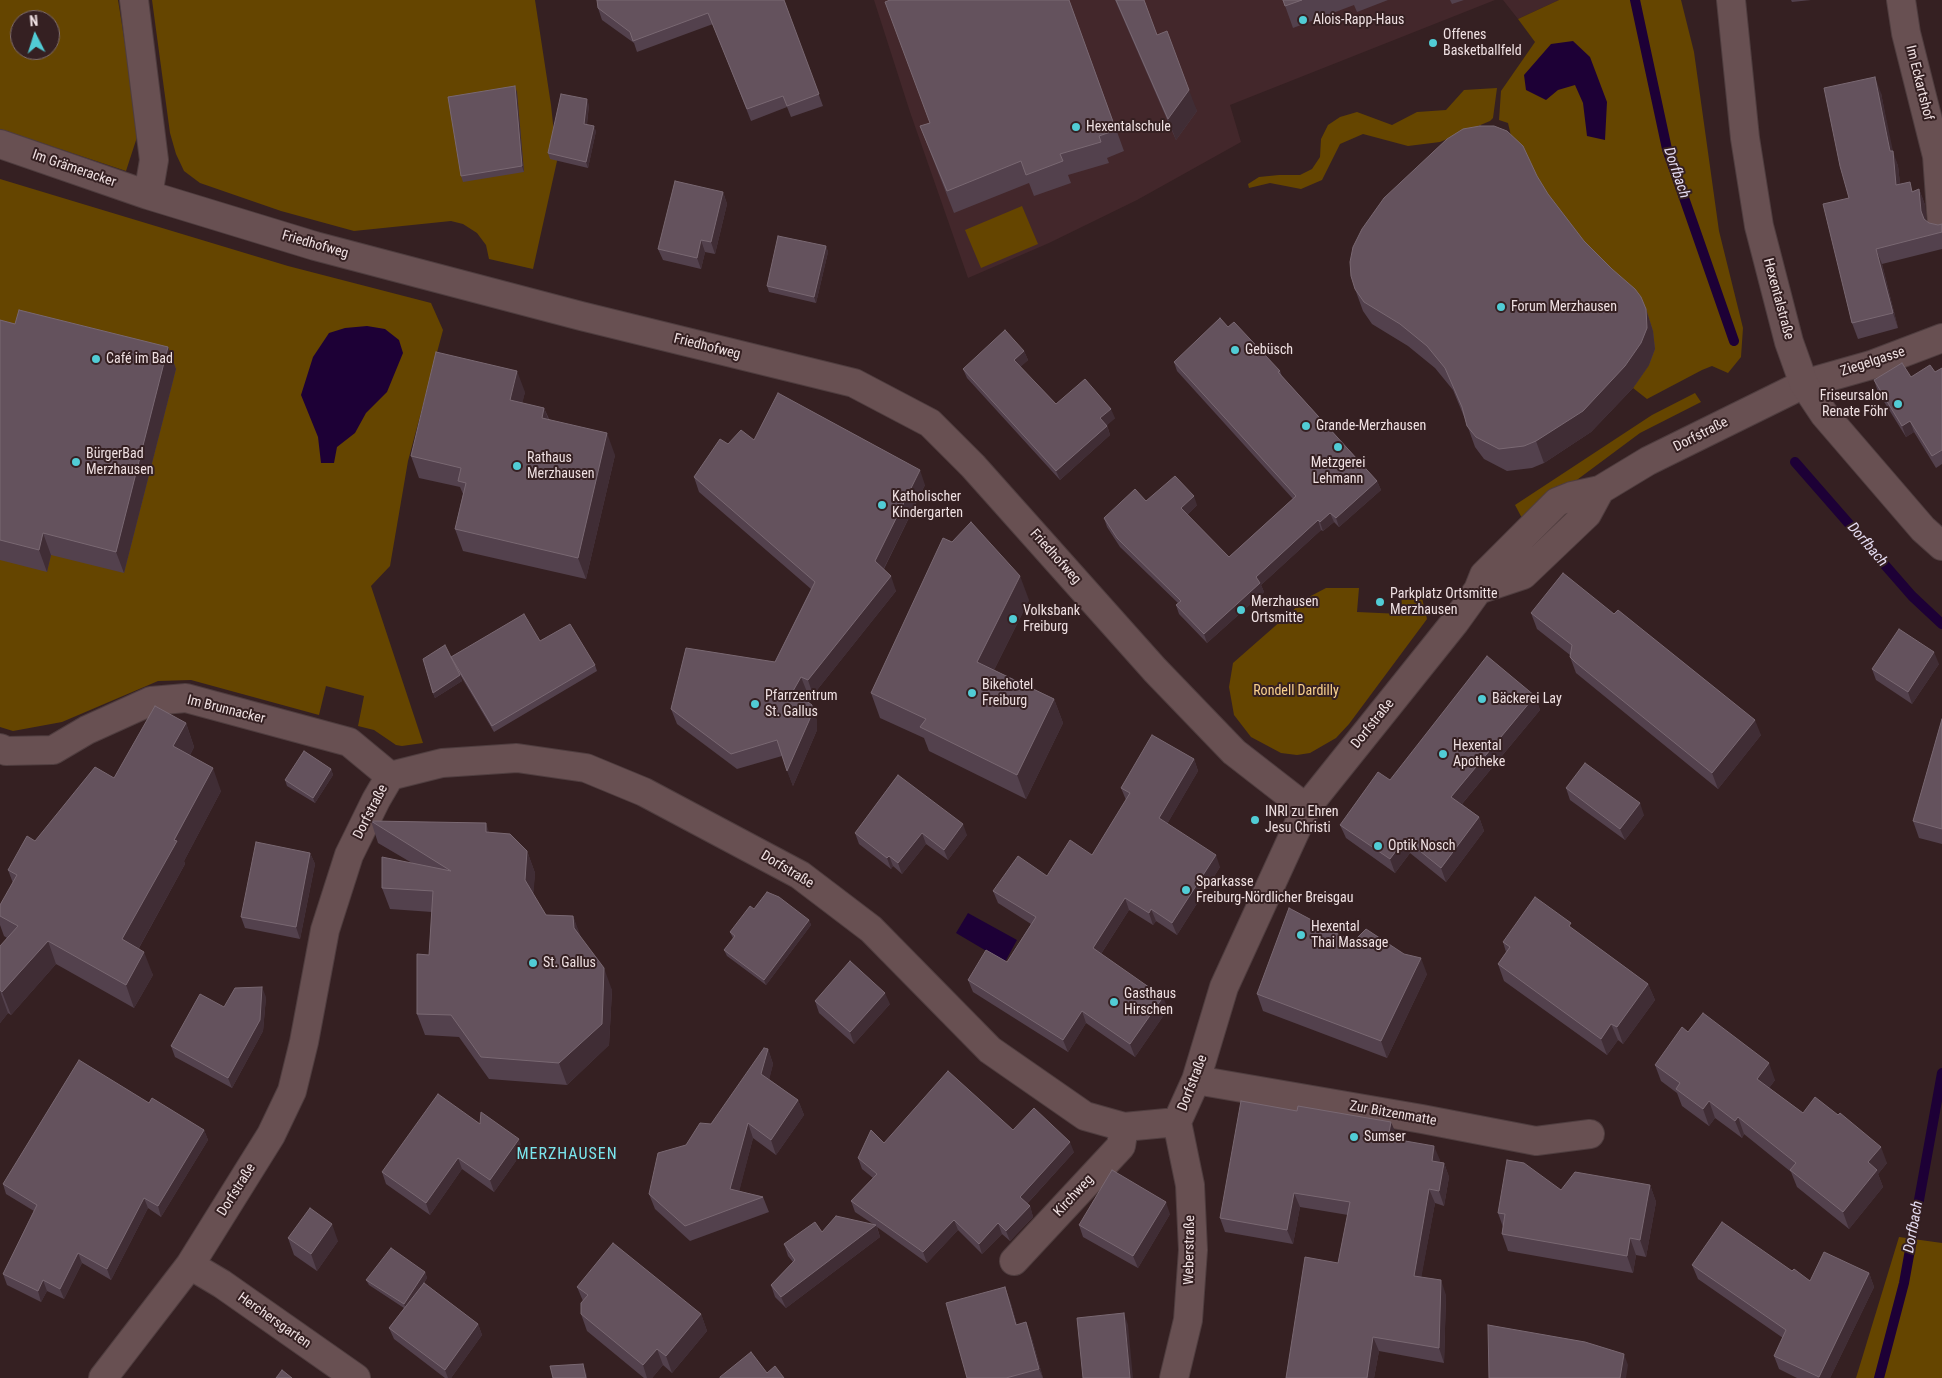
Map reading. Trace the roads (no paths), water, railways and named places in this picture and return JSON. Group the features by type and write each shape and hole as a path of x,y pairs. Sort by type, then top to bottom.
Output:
{"street":[{"path":"134,0 154,160 148,195"},
{"name":"Hexentalstraße","path":"1731,0 1745,138 1759,226 1788,342 1804,384 1824,414 1923,529 1942,546"},
{"name":"Im Eckartshof","path":"1901,0 1906,33 1937,156 1942,226"},
{"name":"Im Grämeracker","path":"0,144 148,195"},
{"name":"Friedhofweg","path":"148,195 315,246 581,316 854,383 922,418 930,423 973,466 1155,670 1234,752 1306,808"},
{"name":"Ziegelgasse","path":"1804,384 1871,365 1942,338"},
{"name":"Dorfstraße","path":"103,1378 190,1265 270,1135 292,1091 304,1042 325,930 349,855 390,776 442,763 517,758 586,768 644,792 800,875 871,929 990,1050 1085,1116 1124,1127 1177,1122 1196,1080 1224,987 1306,808 1478,590 1484,575 1557,502 1572,496 1600,490 1648,461 1804,384"},
{"name":"Im Brunnacker","path":"0,748 6,751 53,750 87,730 151,701 186,698 349,742 390,776"},
{"name":"Zur Bitzenmatte","path":"1196,1080 1422,1119 1536,1141 1590,1134"},
{"name":"Weberstraße","path":"1174,1378 1188,1320 1193,1250 1190,1185 1177,1122"},
{"name":"Kirchweg","path":"1014,1261 1121,1146 1124,1127"},
{"name":"Herchersgarten","path":"190,1265 222,1284 356,1378"}],"waterway":[{"name":"Dorfbach","path":"1635,0 1667,149 1734,341"},
{"name":"Dorfbach","path":"1795,462 1912,596 1942,624"},
{"name":"Dorfbach","path":"1879,1378 1904,1283 1942,1073"}],"place":[{"name":"Alois-Rapp-Haus","path":"1303,20"},
{"name":"Offenes Basketballfeld","path":"1433,43"},
{"name":"Hexentalschule","path":"1076,127"},
{"name":"Forum Merzhausen","path":"1501,307"},
{"name":"Gebüsch","path":"1235,350"},
{"name":"Café im Bad","path":"96,359"},
{"name":"Friseursalon Renate Föhr","path":"1898,404"},
{"name":"Grande-Merzhausen","path":"1306,426"},
{"name":"Metzgerei Lehmann","path":"1338,447"},
{"name":"BürgerBad Merzhausen","path":"76,462"},
{"name":"Rathaus Merzhausen","path":"517,466"},
{"name":"Katholischer Kindergarten","path":"882,505"},
{"name":"Parkplatz Ortsmitte Merzhausen","path":"1380,602"},
{"name":"Merzhausen Ortsmitte","path":"1241,610"},
{"name":"Volksbank Freiburg","path":"1013,619"},
{"name":"Bikehotel Freiburg","path":"972,693"},
{"name":"Bäckerei Lay","path":"1482,699"},
{"name":"Pfarrzentrum St. Gallus","path":"755,704"},
{"name":"Hexental Apotheke","path":"1443,754"},
{"name":"INRI zu Ehren Jesu Christi","path":"1255,820"},
{"name":"Optik Nosch","path":"1378,846"},
{"name":"Sparkasse Freiburg-Nördlicher Breisgau","path":"1186,890"},
{"name":"Hexental Thai Massage","path":"1301,935"},
{"name":"St. Gallus","path":"533,963"},
{"name":"Gasthaus Hirschen","path":"1114,1002"},
{"name":"Sumser","path":"1354,1137"}],"district":[{"name":"MERZHAUSEN","path":"567,1155"}],"park label":[{"name":"Rondell Dardilly","path":"1296,691"}]}
